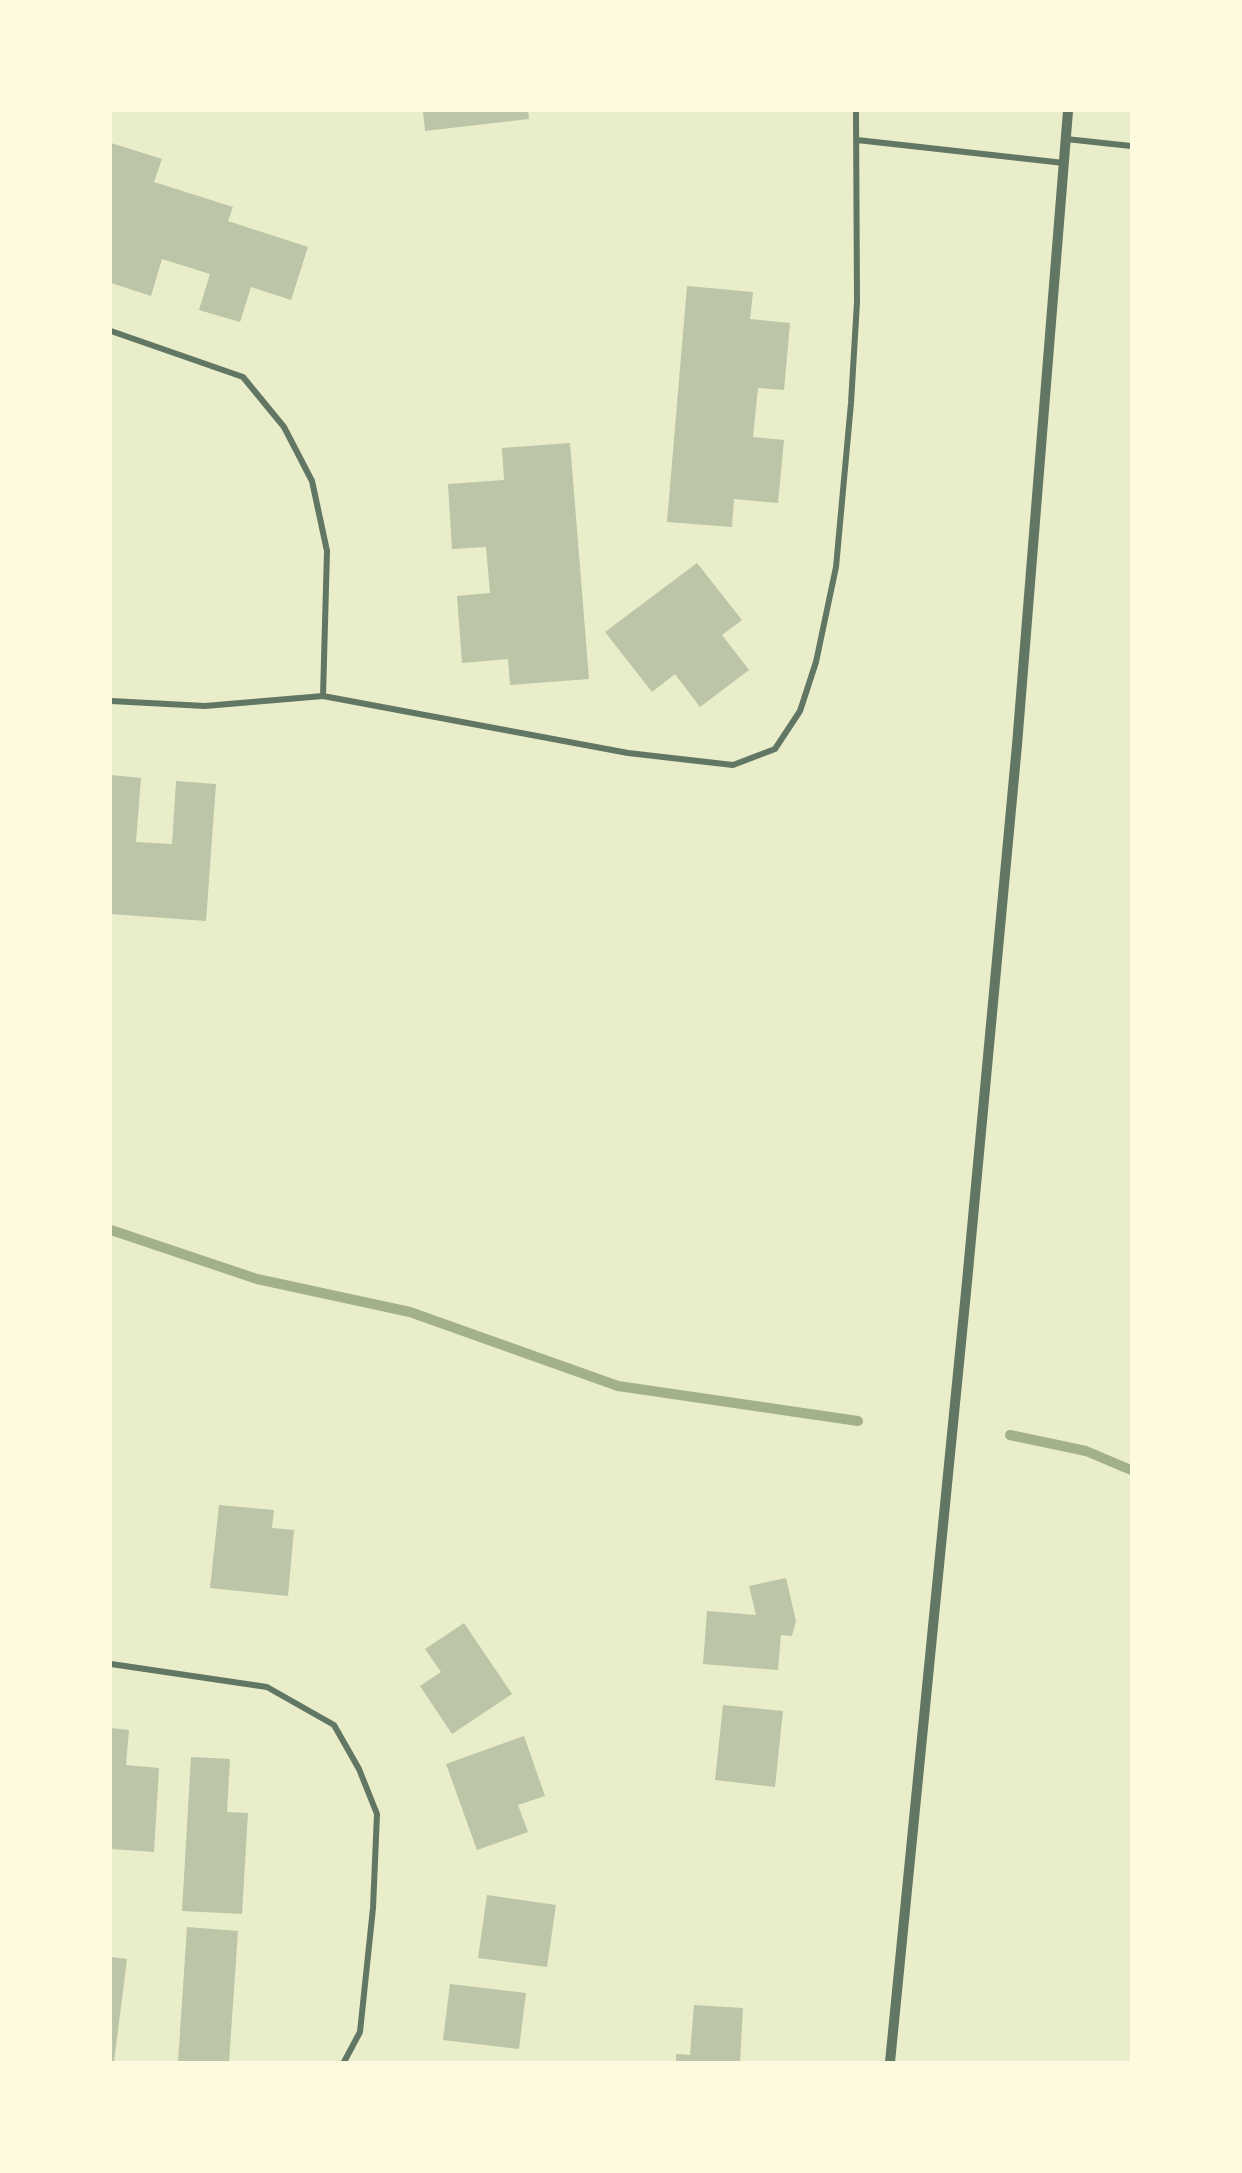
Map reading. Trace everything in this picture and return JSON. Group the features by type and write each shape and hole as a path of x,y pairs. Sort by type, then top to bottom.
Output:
{"street":[{"path":"111,701 205,706 323,696 628,753 733,765 775,749 800,711 816,662 836,567 851,403 856,302 856,111"},
{"path":"890,2062 1016,757 1068,111"},
{"path":"857,140 1064,163"},
{"path":"1066,140 1131,146"},
{"path":"111,331 243,377 284,427 312,481 327,551 323,696"},
{"path":"111,1664 267,1687 334,1725 359,1768 377,1814 374,1908 360,2032 344,2062"}],"building":[{"path":"423,111 528,111 529,119 425,131"},
{"path":"111,143 162,159 154,182 233,207 228,221 308,247 291,300 251,287 240,322 199,310 210,274 162,259 151,296 111,283"},
{"path":"687,286 753,292 750,319 790,323 784,390 758,388 753,437 784,440 778,503 734,499 732,527 667,522"},
{"path":"570,443 589,679 510,685 508,659 462,663 457,596 490,593 486,547 452,549 448,484 504,480 502,448"},
{"path":"697,563 742,620 722,635 749,670 700,707 675,674 652,692 605,632"},
{"path":"111,775 141,778 136,842 172,844 176,781 216,784 206,921 111,914"},
{"path":"219,1505 274,1510 272,1528 294,1530 288,1596 210,1588"},
{"path":"786,1578 796,1621 792,1636 781,1635 778,1670 703,1664 707,1611 756,1615 749,1586"},
{"path":"464,1623 512,1694 452,1734 420,1686 441,1672 425,1649"},
{"path":"723,1705 783,1711 775,1787 715,1780"},
{"path":"111,1728 129,1730 126,1765 159,1768 154,1852 111,1849"},
{"path":"524,1736 545,1796 518,1805 528,1832 477,1850 446,1764"},
{"path":"191,1757 230,1759 227,1812 248,1813 242,1914 182,1911"},
{"path":"487,1895 556,1905 547,1967 478,1958"},
{"path":"187,1927 238,1931 229,2062 178,2062"},
{"path":"111,1957 127,1959 114,2062 111,2062"},
{"path":"450,1984 526,1993 519,2049 443,2040"},
{"path":"694,2005 743,2008 740,2062 676,2062 676,2054 690,2055"}],"waterway":[{"path":"111,1230 257,1279 410,1312 618,1386 858,1421"},
{"path":"1010,1435 1086,1451 1131,1470"}]}
